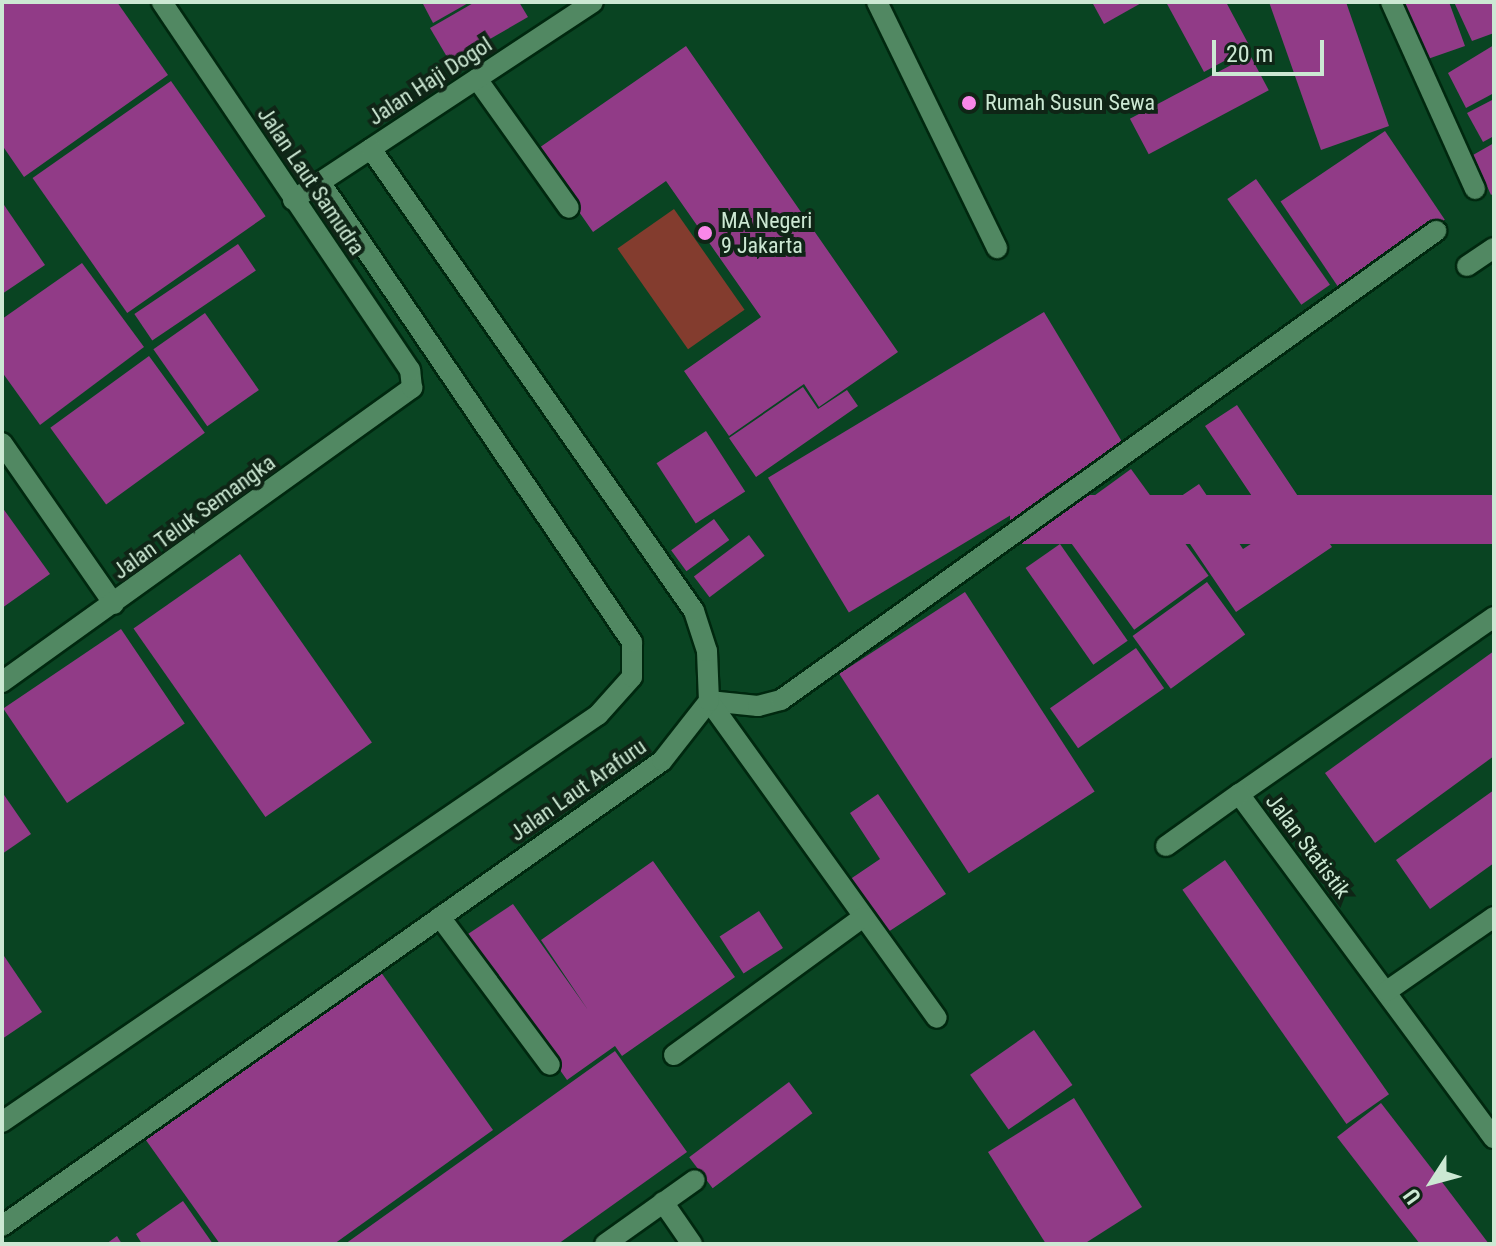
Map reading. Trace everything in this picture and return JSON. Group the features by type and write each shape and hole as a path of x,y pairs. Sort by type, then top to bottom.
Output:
{"street":[{"name":"Jalan Laut Samudra","path":"162,2 410,370 412,388"},
{"name":"Jalan Haji Dogol","path":"293,200 593,2"},
{"path":"877,2 997,248"},
{"path":"1391,2 1475,189"},
{"path":"477,79 569,208"},
{"path":"371,149 694,611 707,651 709,701 862,918 937,1018"},
{"path":"2,1122 598,715 632,677 632,642 320,182"},
{"path":"709,701 758,706 781,700 1436,231"},
{"path":"1467,266 1494,248"},
{"name":"Jalan Teluk Semangka","path":"2,682 412,388"},
{"path":"2,443 114,604"},
{"name":"Jalan Statistik","path":"1494,617 1239,794 1494,1138"},
{"name":"Jalan Laut Arafuru","path":"2,1226 662,761 709,701"},
{"path":"1166,846 1239,794"},
{"path":"440,917 550,1065"},
{"path":"1387,991 1494,917"},
{"path":"674,1055 862,918"},
{"path":"605,1244 695,1180"},
{"path":"663,1202 692,1244"}],"shaded area":[{"path":"674,209 745,310 688,349 617,249"}],"building":[{"path":"2,2 117,2 168,75 24,177 2,145"},
{"path":"422,2 470,2 433,23"},
{"path":"475,2 519,2 528,17 450,62 430,28"},
{"path":"1092,2 1143,2 1104,24"},
{"path":"1166,2 1226,2 1250,47 1204,72"},
{"path":"1269,2 1346,2 1389,126 1321,150"},
{"path":"1400,2 1449,2 1465,46 1422,61"},
{"path":"1454,2 1494,2 1494,33 1472,41"},
{"path":"1494,45 1494,93 1466,108 1448,73"},
{"path":"686,46 898,352 819,407 804,384 729,436 684,371 761,317 666,181 593,232 536,150"},
{"path":"1250,55 1269,90 1149,154 1130,119"},
{"path":"171,81 266,216 127,313 33,178"},
{"path":"1494,99 1494,136 1483,142 1467,113"},
{"path":"1385,131 1445,220 1340,290 1281,201"},
{"path":"1494,143 1494,193 1491,195 1473,155"},
{"path":"1256,179 1330,285 1301,305 1227,199"},
{"path":"2,202 45,265 2,294"},
{"path":"238,244 256,271 152,340 134,314"},
{"path":"82,263 144,347 40,425 2,372 2,319"},
{"path":"1044,312 1125,447 849,612 768,478"},
{"path":"205,313 259,390 207,426 153,349"},
{"path":"149,356 205,433 106,505 50,428"},
{"path":"803,387 818,409 847,390 858,406 756,477 729,438"},
{"path":"1237,405 1332,547 1236,612 1165,507 1199,484 1243,549 1274,529 1205,426"},
{"path":"706,431 745,491 696,524 657,463"},
{"path":"1131,469 1209,576 1134,630 1057,523"},
{"path":"1010,495 1494,495 1494,544 1010,544"},
{"path":"2,507 50,574 2,608"},
{"path":"714,519 729,540 686,571 671,550"},
{"path":"749,535 765,556 710,597 694,577"},
{"path":"1060,544 1128,641 1093,665 1026,568"},
{"path":"240,554 372,742 265,817 134,629"},
{"path":"1207,582 1245,635 1171,689 1133,636"},
{"path":"965,592 1095,792 969,873 839,674"},
{"path":"121,629 185,724 67,803 3,708"},
{"path":"1136,648 1164,688 1078,748 1050,708"},
{"path":"1494,651 1494,756 1375,843 1325,773"},
{"path":"1494,790 1494,863 1430,909 1396,860"},
{"path":"2,792 31,834 2,854"},
{"path":"878,794 946,894 885,934 849,880 880,859 850,813"},
{"path":"1225,860 1389,1094 1346,1124 1182,890"},
{"path":"653,861 735,977 622,1056 615,1046 567,1080 465,936 513,904 588,1010 541,940"},
{"path":"759,911 783,948 744,973 720,937"},
{"path":"2,953 42,1012 2,1039"},
{"path":"378,968 493,1130 334,1244 220,1244 143,1136"},
{"path":"1034,1030 1072,1085 1009,1130 970,1075"},
{"path":"615,1051 687,1152 558,1244 345,1244"},
{"path":"789,1082 812,1113 713,1188 689,1157"},
{"path":"1074,1098 1142,1207 1084,1244 1046,1244 988,1152"},
{"path":"1381,1103 1489,1244 1420,1244 1337,1137"},
{"path":"183,1201 213,1244 142,1244 136,1234"},
{"path":"117,1236 122,1244 106,1244"}],"place":[{"name":"Rumah Susun Sewa","path":"969,103"},
{"name":"MA Negeri 9 Jakarta","path":"705,233"}]}
